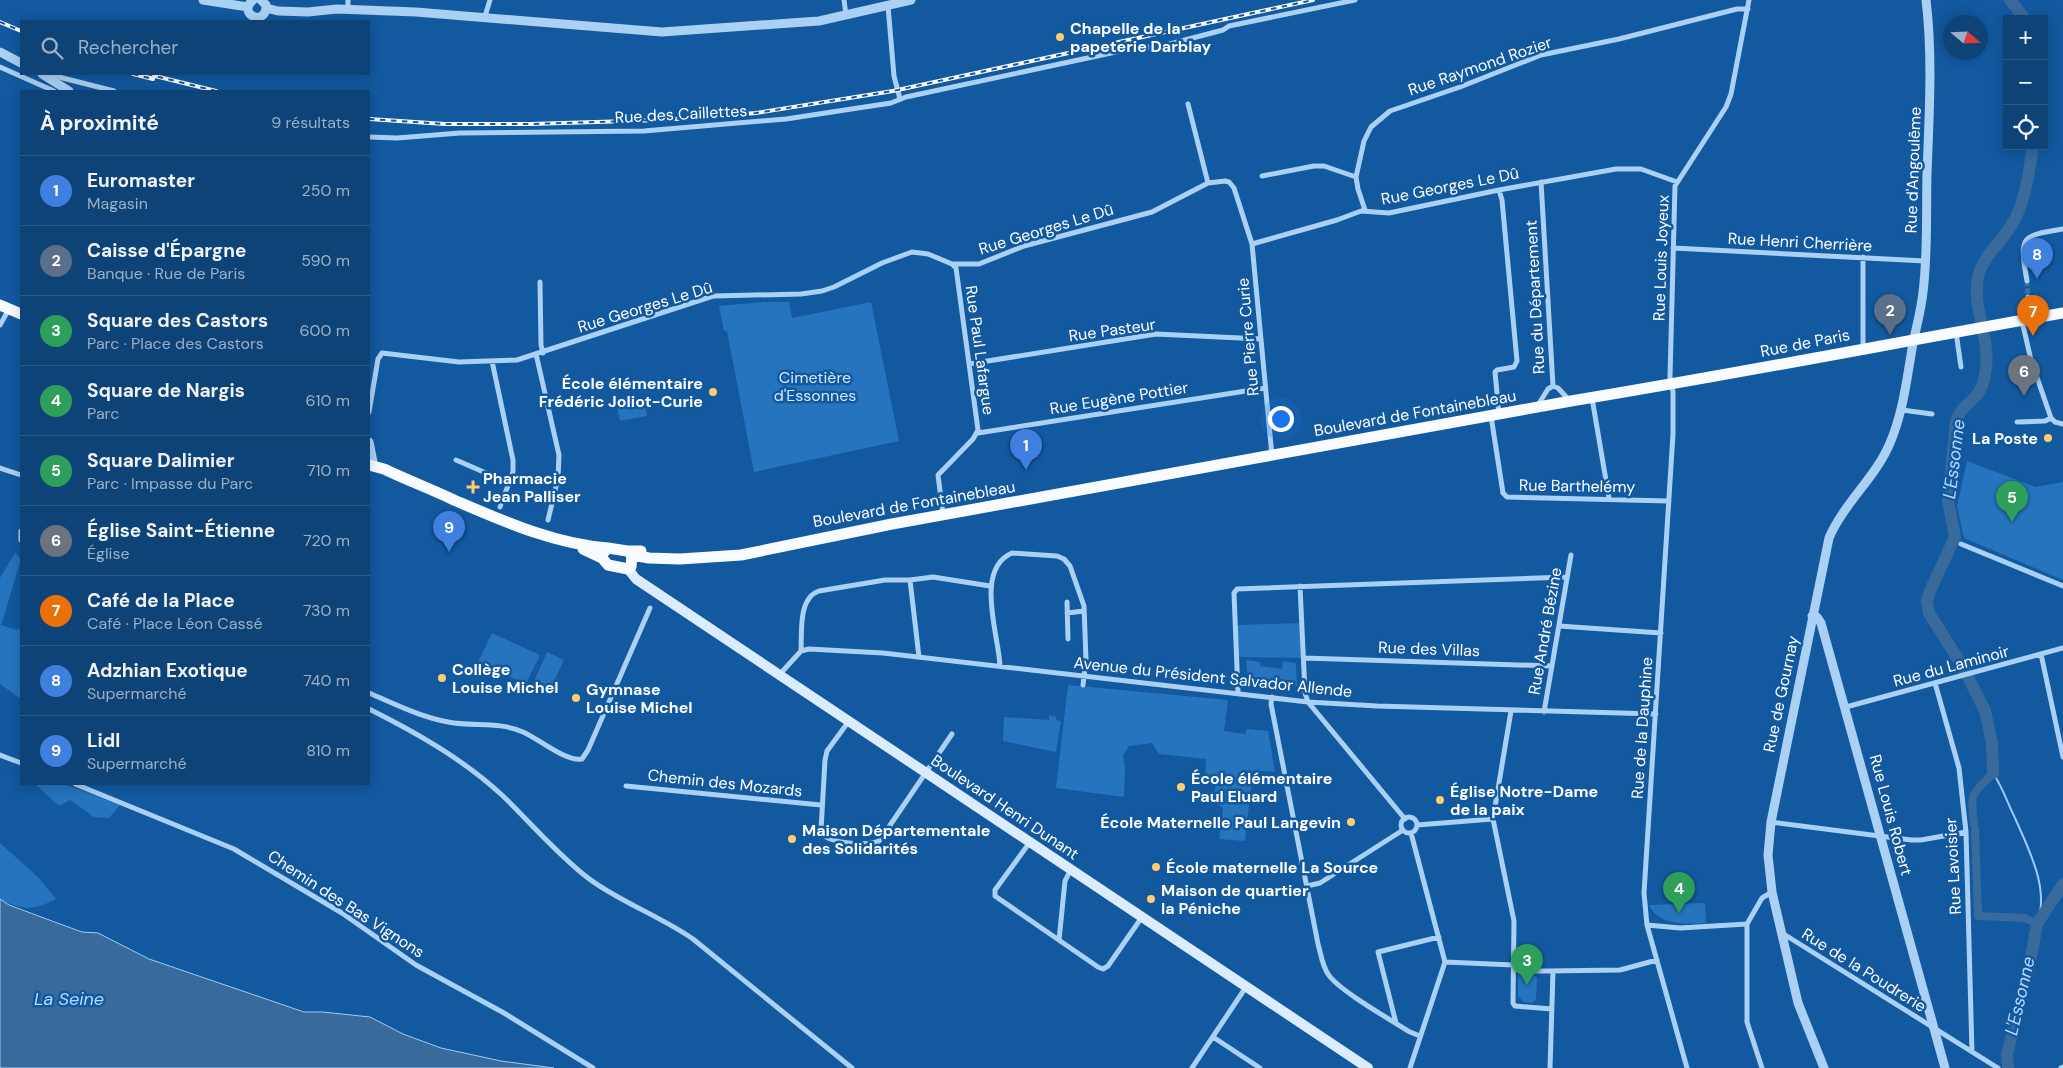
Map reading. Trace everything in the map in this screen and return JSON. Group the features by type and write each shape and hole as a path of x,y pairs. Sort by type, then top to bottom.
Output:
{"main road":[{"path":"5,307 20,314"},
{"name":"Rue de Paris","path":"1672,385 1863,348 2063,313"},
{"name":"Boulevard de Fontainebleau","path":"605,553 618,548 630,553 752,551 1537,407 1672,385"},
{"path":"371,466 384,469 534,532 605,553 608,565 628,569 633,564 630,553"},
{"name":"Boulevard Henri Dunant","path":"628,569 636,579 849,720 927,768 1071,869 1368,1068"}],"street":[{"path":"203,0 250,4 251,15 257,18 264,14 266,8 265,3 261,0"},
{"path":"486,16 490,0"},
{"path":"844,0 846,15"},
{"path":"266,8 278,11 308,12 348,5 662,32 819,21 911,0"},
{"name":"Rue des Caillettes","path":"370,137 397,138 440,133 644,131 786,119 891,103 900,99 1125,50 1166,45 1223,30 1229,26 1356,0"},
{"name":"Rue Louis Joyeux","path":"1672,385 1670,377 1673,248 1677,182 1726,107 1731,94 1749,0"},
{"name":"Rue d'Angoulême","path":"1914,339 1923,292 1926,261 1930,100 1926,0"},
{"path":"888,6 894,76 900,99"},
{"name":"Rue Raymond Rozier","path":"1365,210 1356,177 1366,133 1390,111 1460,87 1541,54 1619,40 1737,9 1748,9"},
{"path":"0,52 20,62"},
{"path":"0,67 52,90"},
{"path":"44,75 68,90"},
{"path":"52,79 56,76 110,90"},
{"path":"1188,104 1208,183"},
{"path":"1262,176 1314,166 1324,166 1356,177"},
{"name":"Rue Georges Le Dû","path":"370,406 378,359 382,353 459,362 518,360 713,296 801,294 822,291 905,254 919,252 952,264 988,262 1024,246 1145,214 1208,183 1225,181 1232,184 1252,244 1365,210 1389,213 1499,190 1616,169 1631,168 1649,171 1677,182"},
{"name":"Rue du Département","path":"1541,182 1553,386 1558,388 1571,401"},
{"path":"1495,416 1495,372 1514,367 1517,363 1503,210 1499,190"},
{"path":"2027,281 2023,261 2026,239 2035,234 2063,229"},
{"name":"Rue Pierre Curie","path":"1252,244 1272,456"},
{"name":"Rue Henri Cherrière","path":"1673,248 1926,261"},
{"path":"1863,257 1863,348"},
{"name":"Rue Paul Lafargue","path":"943,515 938,475 978,433 956,268 952,264"},
{"path":"540,282 541,345 543,352"},
{"path":"2028,297 2027,319 2031,360 2051,418 2055,422 2063,424"},
{"path":"0,325 5,307"},
{"path":"1956,332 1961,367"},
{"name":"Rue Pasteur","path":"969,364 1156,334 1261,339"},
{"name":"Rue de Gournay","path":"1824,1068 1798,1003 1772,892 1768,855 1771,822 1829,538 1834,526 1890,444 1902,410 1914,339"},
{"path":"536,354 560,455 558,478 548,520"},
{"path":"492,361 513,460 513,472 500,507"},
{"name":"Rue de la Dauphine","path":"1672,385 1674,392 1673,434 1644,893 1647,925 1687,1068"},
{"path":"1537,407 1548,389 1553,386"},
{"name":"Rue Eugène Pottier","path":"978,433 1265,388"},
{"path":"1592,398 1609,498"},
{"path":"1902,410 1932,414"},
{"name":"Rue Barthelémy","path":"1495,416 1505,496 1669,500"},
{"path":"2017,422 2045,421 2051,418"},
{"path":"456,460 509,483"},
{"path":"0,468 20,475"},
{"path":"1961,544 2063,586"},
{"path":"1000,666 990,586 999,564 1006,556 1021,553 1061,557 1068,562 1083,601 1086,660 1083,684"},
{"name":"Rue André Bézine","path":"1544,712 1571,555"},
{"path":"780,674 801,651 805,605 812,594 885,580 910,580 933,577 990,586"},
{"path":"1238,693 1235,590 1237,589 1567,577"},
{"path":"910,580 919,657"},
{"path":"1300,586 1305,693 1308,702 1405,819"},
{"path":"1067,602 1068,639"},
{"path":"370,693 415,713 438,720 461,724 500,724 510,727 530,735 571,758 582,759 588,750 650,608"},
{"path":"1067,613 1084,611"},
{"name":"Rue Louis Robert","path":"1812,616 1821,623 1846,707 1944,1068"},
{"path":"1559,626 1661,633"},
{"name":"Avenue du Président Salvador Allende","path":"801,651 809,648 826,648 919,657 1308,702 1511,711 1656,714"},
{"name":"Rue du Laminoir","path":"1846,707 2063,648"},
{"path":"2041,654 2063,756"},
{"name":"Rue des Villas","path":"1304,658 1552,666"},
{"name":"Rue Lavoisier","path":"1935,683 1959,768 1966,832 1972,1052"},
{"path":"1272,697 1272,712 1318,944 1328,974 1350,994 1410,1032 1420,1036"},
{"path":"370,710 451,754 503,796 543,838 588,878 671,924 693,939 852,1068"},
{"path":"1511,711 1493,819 1514,921 1514,1005 1552,1009"},
{"path":"849,720 827,751 821,805 821,830 829,840 875,843 880,840 927,768 952,734"},
{"path":"0,755 20,763"},
{"name":"Chemin des Bas Vignons","path":"77,785 234,848 342,913 416,965 504,1013 593,1068"},
{"name":"Chemin des Mozards","path":"626,786 821,805"},
{"path":"1405,819 1414,819 1417,825 1416,830 1412,833"},
{"path":"1404,830 1402,823 1405,819"},
{"path":"1417,825 1493,819"},
{"path":"1771,822 1921,840 1966,832"},
{"path":"1307,886 1320,883 1404,830"},
{"path":"1404,830 1412,833"},
{"path":"1410,1068 1445,962 1412,833"},
{"path":"1030,841 995,890 996,899 1103,969 1108,966 1142,917"},
{"path":"1058,940 1065,881 1071,869"},
{"path":"1762,1068 1747,1022 1747,924 1762,898 1772,892"},
{"path":"1647,925 1680,928 1747,924"},
{"name":"Rue de la Poudrerie","path":"1781,933 1997,1068"},
{"path":"1396,1023 1378,952 1439,937"},
{"path":"1445,962 1513,965 1537,971 1553,971 1620,970 1658,960"},
{"path":"1550,1068 1553,971"},
{"path":"1192,1068 1247,987"},
{"path":"1213,1037 1260,1068"}],"green space":[{"name":"Cimetière d'Essonnes","path":"789,302 792,318 871,302 899,441 754,472 727,331 724,331 719,306"},
{"path":"644,402 647,416 620,421 617,407"},
{"path":"1967,461 2035,487 2063,482 2063,580 1964,538 1957,506"},
{"path":"15,553 20,558 20,562 1,625 17,630 20,628 20,698 0,684 0,578"},
{"path":"1302,623 1304,658 1237,657 1235,625"},
{"path":"492,633 540,655 526,684 478,662"},
{"path":"547,652 564,660 547,696 531,688"},
{"path":"1246,660 1260,662 1260,666 1282,669 1283,661 1296,663 1297,686 1248,680"},
{"path":"1068,685 1228,700 1224,731 1245,734 1247,729 1268,731 1275,772 1253,770 1245,841 1219,839 1223,808 1214,802 1216,780 1205,777 1206,759 1159,754 1152,743 1129,746 1123,755 1125,769 1124,797 1056,788"},
{"path":"1049,715 1061,721 1056,752 1003,741 1004,717 1049,720"},
{"path":"36,785 67,785 120,805 109,818 94,817 70,800 59,806"},
{"path":"0,843 38,877 56,899 41,906 28,908 7,903 0,899"},
{"path":"1705,903 1706,923 1682,923 1666,920 1653,912 1649,905"},
{"path":"1521,971 1534,974 1537,978 1536,1000 1532,1003 1524,1002 1518,996 1518,974"}],"water":[{"name":"La Seine","path":"0,899 9,905 82,932 98,933 149,959 304,1012 370,1017 403,1034 441,1048 501,1061 554,1068 0,1068"}],"waterway":[{"name":"L'Essonne","path":"2010,0 2022,15"},
{"name":"L'Essonne","path":"1993,773 1992,743 1985,711 1963,667 1929,613 1927,601 1955,537 1948,501 1957,418 1965,406 1979,392 1986,371 1985,343 1977,297 1979,273 1989,255 2011,226 2020,208 2026,188 2032,150"},
{"name":"L'Essonne","path":"1993,773 2032,856 2041,897 2037,924"},
{"name":"L'Essonne","path":"1974,824 1972,800 1976,791 1993,773"},
{"name":"L'Essonne","path":"1975,829 1978,916 2025,918 2037,924"},
{"name":"L'Essonne","path":"2008,1068 2007,1054 2029,968 2037,924 2063,884"}],"tunnel":[{"path":"2027,281 2028,297"}],"railway":[{"path":"370,119 445,124 531,124 661,120 756,113 893,91 1313,0"},
{"path":"0,22 20,31"},
{"path":"137,75 153,79"},
{"path":"151,75 212,90"}],"place":[{"name":"Chapelle de la papeterie Darblay","path":"1060,37"},
{"name":"Adzhian Exotique","path":"2037,279"},
{"name":"Caisse d'Épargne","path":"1890,335"},
{"name":"Café de la Place","path":"2033,336"},
{"name":"École élémentaire Frédéric Joliot-Curie","path":"713,392"},
{"name":"Église Saint-Étienne","path":"2024,396"},
{"name":"La Poste","path":"2048,438"},
{"name":"Euromaster","path":"1026,470"},
{"name":"Pharmacie Jean Palliser","path":"473,487"},
{"name":"Square Dalimier","path":"2012,522"},
{"name":"Lidl","path":"449,552"},
{"name":"Collège Louise Michel","path":"442,678"},
{"name":"Gymnase Louise Michel","path":"576,698"},
{"name":"École élémentaire Paul Eluard","path":"1181,787"},
{"name":"Église Notre-Dame de la paix","path":"1440,800"},
{"name":"École Maternelle Paul Langevin","path":"1351,822"},
{"name":"Maison Départementale des Solidarités","path":"792,839"},
{"name":"École maternelle La Source","path":"1156,867"},
{"name":"Maison de quartier la Péniche","path":"1151,899"},
{"name":"Square de Nargis","path":"1679,913"},
{"name":"Square des Castors","path":"1527,985"}]}
